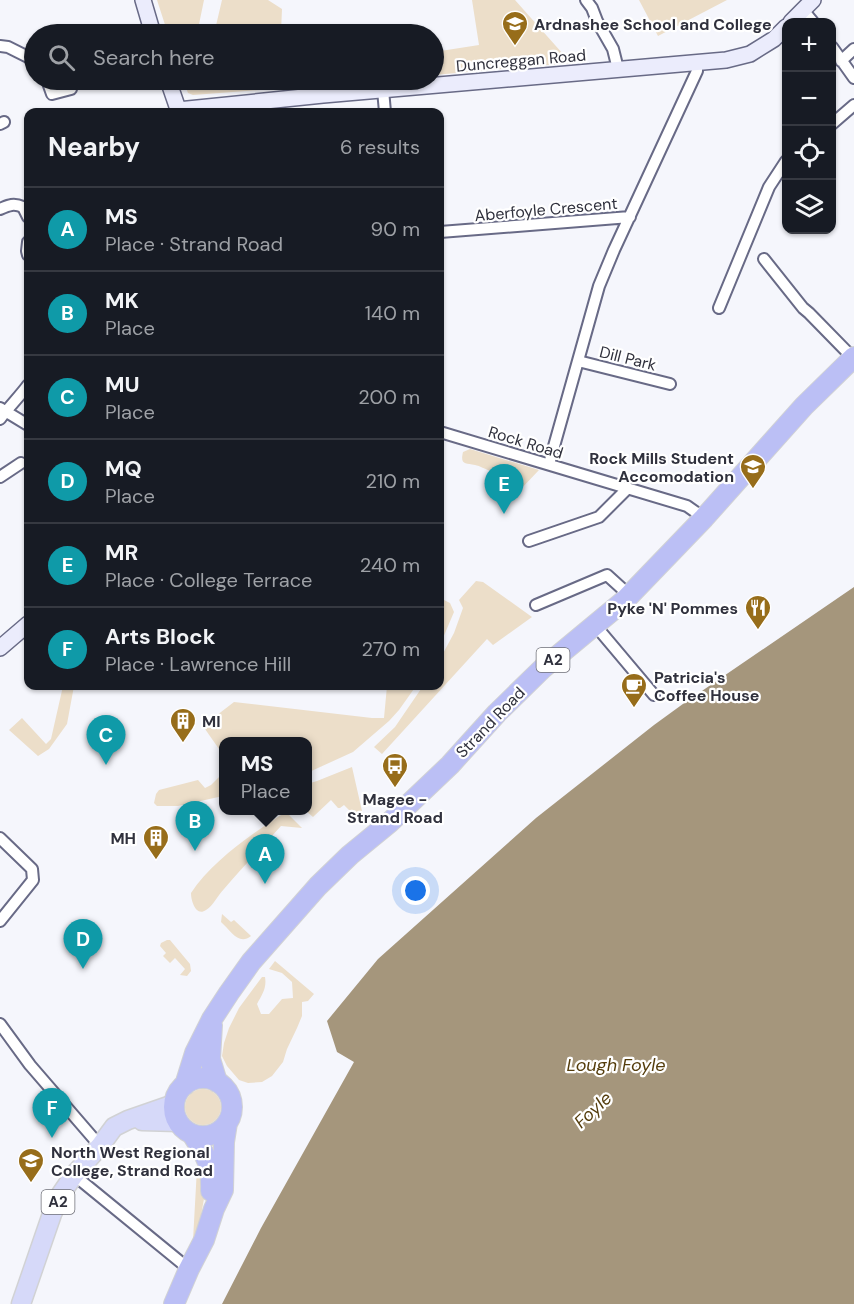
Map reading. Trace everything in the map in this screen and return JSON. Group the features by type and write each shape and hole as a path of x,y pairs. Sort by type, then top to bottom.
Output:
{"highway":[{"name":"Strand Road","path":"185,1085 195,1053 212,1019 251,963 318,886 450,765 497,713 543,668 630,595 704,518 804,406 853,358"},
{"path":"212,1019 210,1059 217,1082"},
{"path":"174,1304 204,1240 223,1190 224,1142 227,1123 231,1116 231,1102 228,1094 217,1082 200,1078 185,1085"},
{"name":"A2","path":"185,1085 176,1096 181,1120 202,1136 212,1135 227,1123"},
{"path":"181,1120 208,1160 214,1209"}],"main road":[{"path":"142,0 150,24"},
{"name":"Duncreggan Road","path":"444,85 726,60 750,54 774,39 782,31"},
{"path":"171,90 177,108"},
{"name":"Duncreggan Road","path":"207,108 383,90"},
{"path":"0,648 24,627"},
{"name":"A2","path":"21,1304 52,1214 62,1194 74,1175 114,1127 128,1120 181,1120"}],"street":[{"path":"579,0 597,21"},
{"path":"586,0 613,49 618,69"},
{"path":"0,46 24,55"},
{"path":"841,61 854,49"},
{"path":"836,54 854,78"},
{"name":"Aberfoyle Crescent","path":"444,232 630,217 697,70 698,63"},
{"path":"51,90 52,94 66,90"},
{"path":"383,90 385,108"},
{"path":"836,120 854,105"},
{"path":"718,308 769,187 782,167"},
{"path":"0,209 12,204 24,211"},
{"path":"549,464 599,286 630,217"},
{"path":"764,259 803,308 853,358"},
{"name":"Dill Park","path":"579,361 670,384"},
{"path":"24,390 13,405 2,413 24,423"},
{"name":"Rock Road","path":"444,433 687,506 704,518"},
{"path":"0,477 21,463"},
{"path":"529,541 598,517 628,488"},
{"path":"536,605 607,575 630,595"},
{"path":"595,625 654,694"},
{"path":"0,838 32,869 33,880 0,921"},
{"path":"0,1024 30,1065 100,1146"},
{"path":"74,1175 189,1269"}],"shaded area":[{"path":"157,0 204,0 199,24 165,24"},
{"path":"222,0 268,0 282,9 281,24 216,24"},
{"path":"472,0 515,0 571,63 444,74 444,50 479,45"},
{"path":"639,0 727,0 658,36"},
{"path":"187,90 259,90 193,95"},
{"path":"470,449 539,470 508,499 501,491 494,493 490,471 463,461 463,452"},
{"path":"476,581 483,582 532,617 493,645 487,639 444,686 444,652 463,608 459,600"},
{"path":"444,600 450,603 454,612 444,636"},
{"path":"62,690 73,690 67,724 49,749 38,756 9,730 22,718 46,744 51,739"},
{"path":"387,690 413,690 389,721 353,752 312,771 312,737 219,737 219,749 205,729 208,722 234,702 384,718"},
{"path":"420,690 440,690 382,754 374,747 395,727"},
{"path":"352,767 362,811 357,818 344,805 338,808 331,800 313,817 311,815 312,782"},
{"path":"219,777 219,797 178,806 157,806 154,803 159,790 198,780 205,788"},
{"path":"282,815 289,815 302,828 281,826 211,906 202,912 197,910 191,893 210,870 247,838"},
{"path":"222,914 231,922 234,920 251,936 243,939 235,936 221,922"},
{"path":"170,940 190,964 191,971 187,976 180,975 185,969 175,958 170,963 163,956 166,953 160,946"},
{"path":"275,961 314,994 308,1001 302,1002 302,1016 283,1062 272,1076 262,1082 248,1083 239,1080 227,1066 222,1056 224,1043 239,1008 262,977 265,977 265,988 257,1004 261,1014 269,1014 282,999 293,998 292,982 282,973 269,969"},
{"path":"203,1089 216,1094 221,1107 216,1120 203,1125 190,1120 185,1107 190,1094"},
{"path":"203,1165 205,1193 200,1221 193,1240 197,1168"}],"water":[{"name":"Lough Foyle","path":"854,587 854,1304 222,1304 261,1228 354,1062 337,1052 327,1021 378,959 536,818 654,725 687,701 692,702 696,699 696,695"}],"place":[{"name":"Ardnashee School and College","path":"515,47"},
{"name":"Rock Mills Student Accomodation","path":"753,490"},
{"name":"MR","path":"504,514"},
{"name":"Pyke 'N' Pommes","path":"758,631"},
{"name":"Patricia's Coffee House","path":"634,709"},
{"name":"MI","path":"183,744"},
{"name":"MU","path":"106,765"},
{"name":"Magee - Strand Road","path":"395,789"},
{"name":"MK","path":"195,851"},
{"name":"MH","path":"156,861"},
{"name":"MS","path":"265,884"},
{"name":"MQ","path":"83,969"},
{"name":"Arts Block","path":"52,1138"},
{"name":"North West Regional College, Strand Road","path":"31,1184"}],"water label":[{"name":"Foyle","path":"593,1110"}]}
